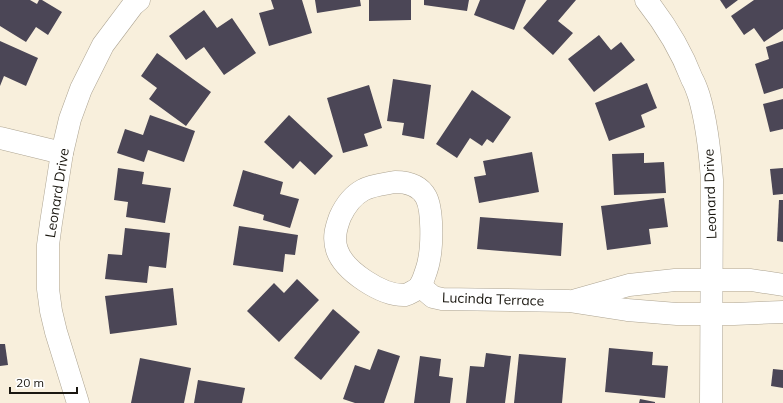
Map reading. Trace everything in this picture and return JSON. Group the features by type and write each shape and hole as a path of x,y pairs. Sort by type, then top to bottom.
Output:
{"street":[{"name":"Leonard Drive","path":"78,403 56,332 48,289 48,245 55,194 62,153 70,120 81,89 103,45 133,5 139,0"},
{"name":"Leonard Drive","path":"646,0 674,40 687,65 699,95 705,122 710,153 712,180 711,403"},
{"path":"0,138 62,153"},
{"path":"395,182 406,183 416,186 426,197 431,212 431,250 426,273 420,286 407,295 386,291 372,285 360,276 344,262 340,256 336,244 336,230 338,224 347,204 364,189 395,182"},
{"name":"Lucinda Terrace","path":"569,302 629,285 676,280 751,280 783,285"},
{"name":"Lucinda Terrace","path":"420,286 433,297 442,298 569,302 627,310 677,314 783,312"}],"building":[{"path":"0,0 30,0 37,4 39,0 42,0 62,12 48,35 36,27 26,42 0,26"},
{"path":"271,0 302,0 312,33 269,46 259,13 274,9"},
{"path":"315,0 360,0 361,6 317,13"},
{"path":"369,0 411,0 411,20 369,21"},
{"path":"424,0 469,0 467,11 424,5"},
{"path":"480,0 526,0 514,30 474,15"},
{"path":"547,0 576,0 558,21 573,33 553,55 523,28"},
{"path":"720,0 738,0 726,9"},
{"path":"754,0 783,0 783,29 764,42 754,28 744,35 731,16"},
{"path":"204,10 217,28 232,18 256,53 224,75 204,47 186,60 169,36"},
{"path":"599,35 611,50 621,42 635,60 594,92 568,59"},
{"path":"0,41 38,58 26,86 4,76 0,86"},
{"path":"783,41 783,88 764,94 755,64 769,59 766,47"},
{"path":"157,53 211,92 186,126 149,99 157,88 141,76"},
{"path":"393,79 431,85 424,139 402,135 404,123 387,121"},
{"path":"647,83 657,108 641,115 645,127 609,141 595,103"},
{"path":"369,85 382,128 364,134 368,146 343,153 327,98"},
{"path":"472,90 511,117 493,143 487,139 482,146 470,138 457,158 436,144"},
{"path":"783,99 783,129 770,132 763,104"},
{"path":"150,115 195,131 184,162 148,150 144,162 117,153 125,129 143,135"},
{"path":"289,115 333,156 315,175 300,161 293,169 264,142"},
{"path":"532,152 539,192 479,203 474,177 486,175 483,161"},
{"path":"644,153 644,163 664,162 666,193 614,195 612,154"},
{"path":"118,168 144,172 142,184 171,188 165,223 126,217 128,202 114,200"},
{"path":"783,168 783,194 773,195 770,169"},
{"path":"243,170 283,182 280,194 299,199 290,228 263,220 264,215 233,206"},
{"path":"664,198 668,227 649,229 651,244 607,250 601,206"},
{"path":"779,200 783,200 783,242 777,241"},
{"path":"480,217 563,223 561,256 477,249"},
{"path":"239,226 298,235 295,255 285,254 283,272 233,265"},
{"path":"125,228 170,233 166,268 149,266 147,283 105,279 108,254 122,255"},
{"path":"297,279 319,300 279,342 247,311 274,283 284,293"},
{"path":"173,288 177,325 110,334 105,296"},
{"path":"333,309 360,332 321,380 294,358"},
{"path":"0,344 5,344 8,365 0,366"},
{"path":"609,348 653,352 652,365 668,366 665,398 605,392"},
{"path":"378,349 400,356 384,403 355,403 343,399 355,365 370,370"},
{"path":"486,353 511,356 505,403 466,403 470,366 484,367"},
{"path":"519,354 566,358 562,403 514,403"},
{"path":"420,356 441,359 439,376 453,378 450,403 414,403"},
{"path":"140,358 191,368 184,403 131,403"},
{"path":"773,369 783,370 783,388 771,386"},
{"path":"198,380 245,388 242,403 194,403"},
{"path":"640,399 655,402 655,403 639,403"}]}
